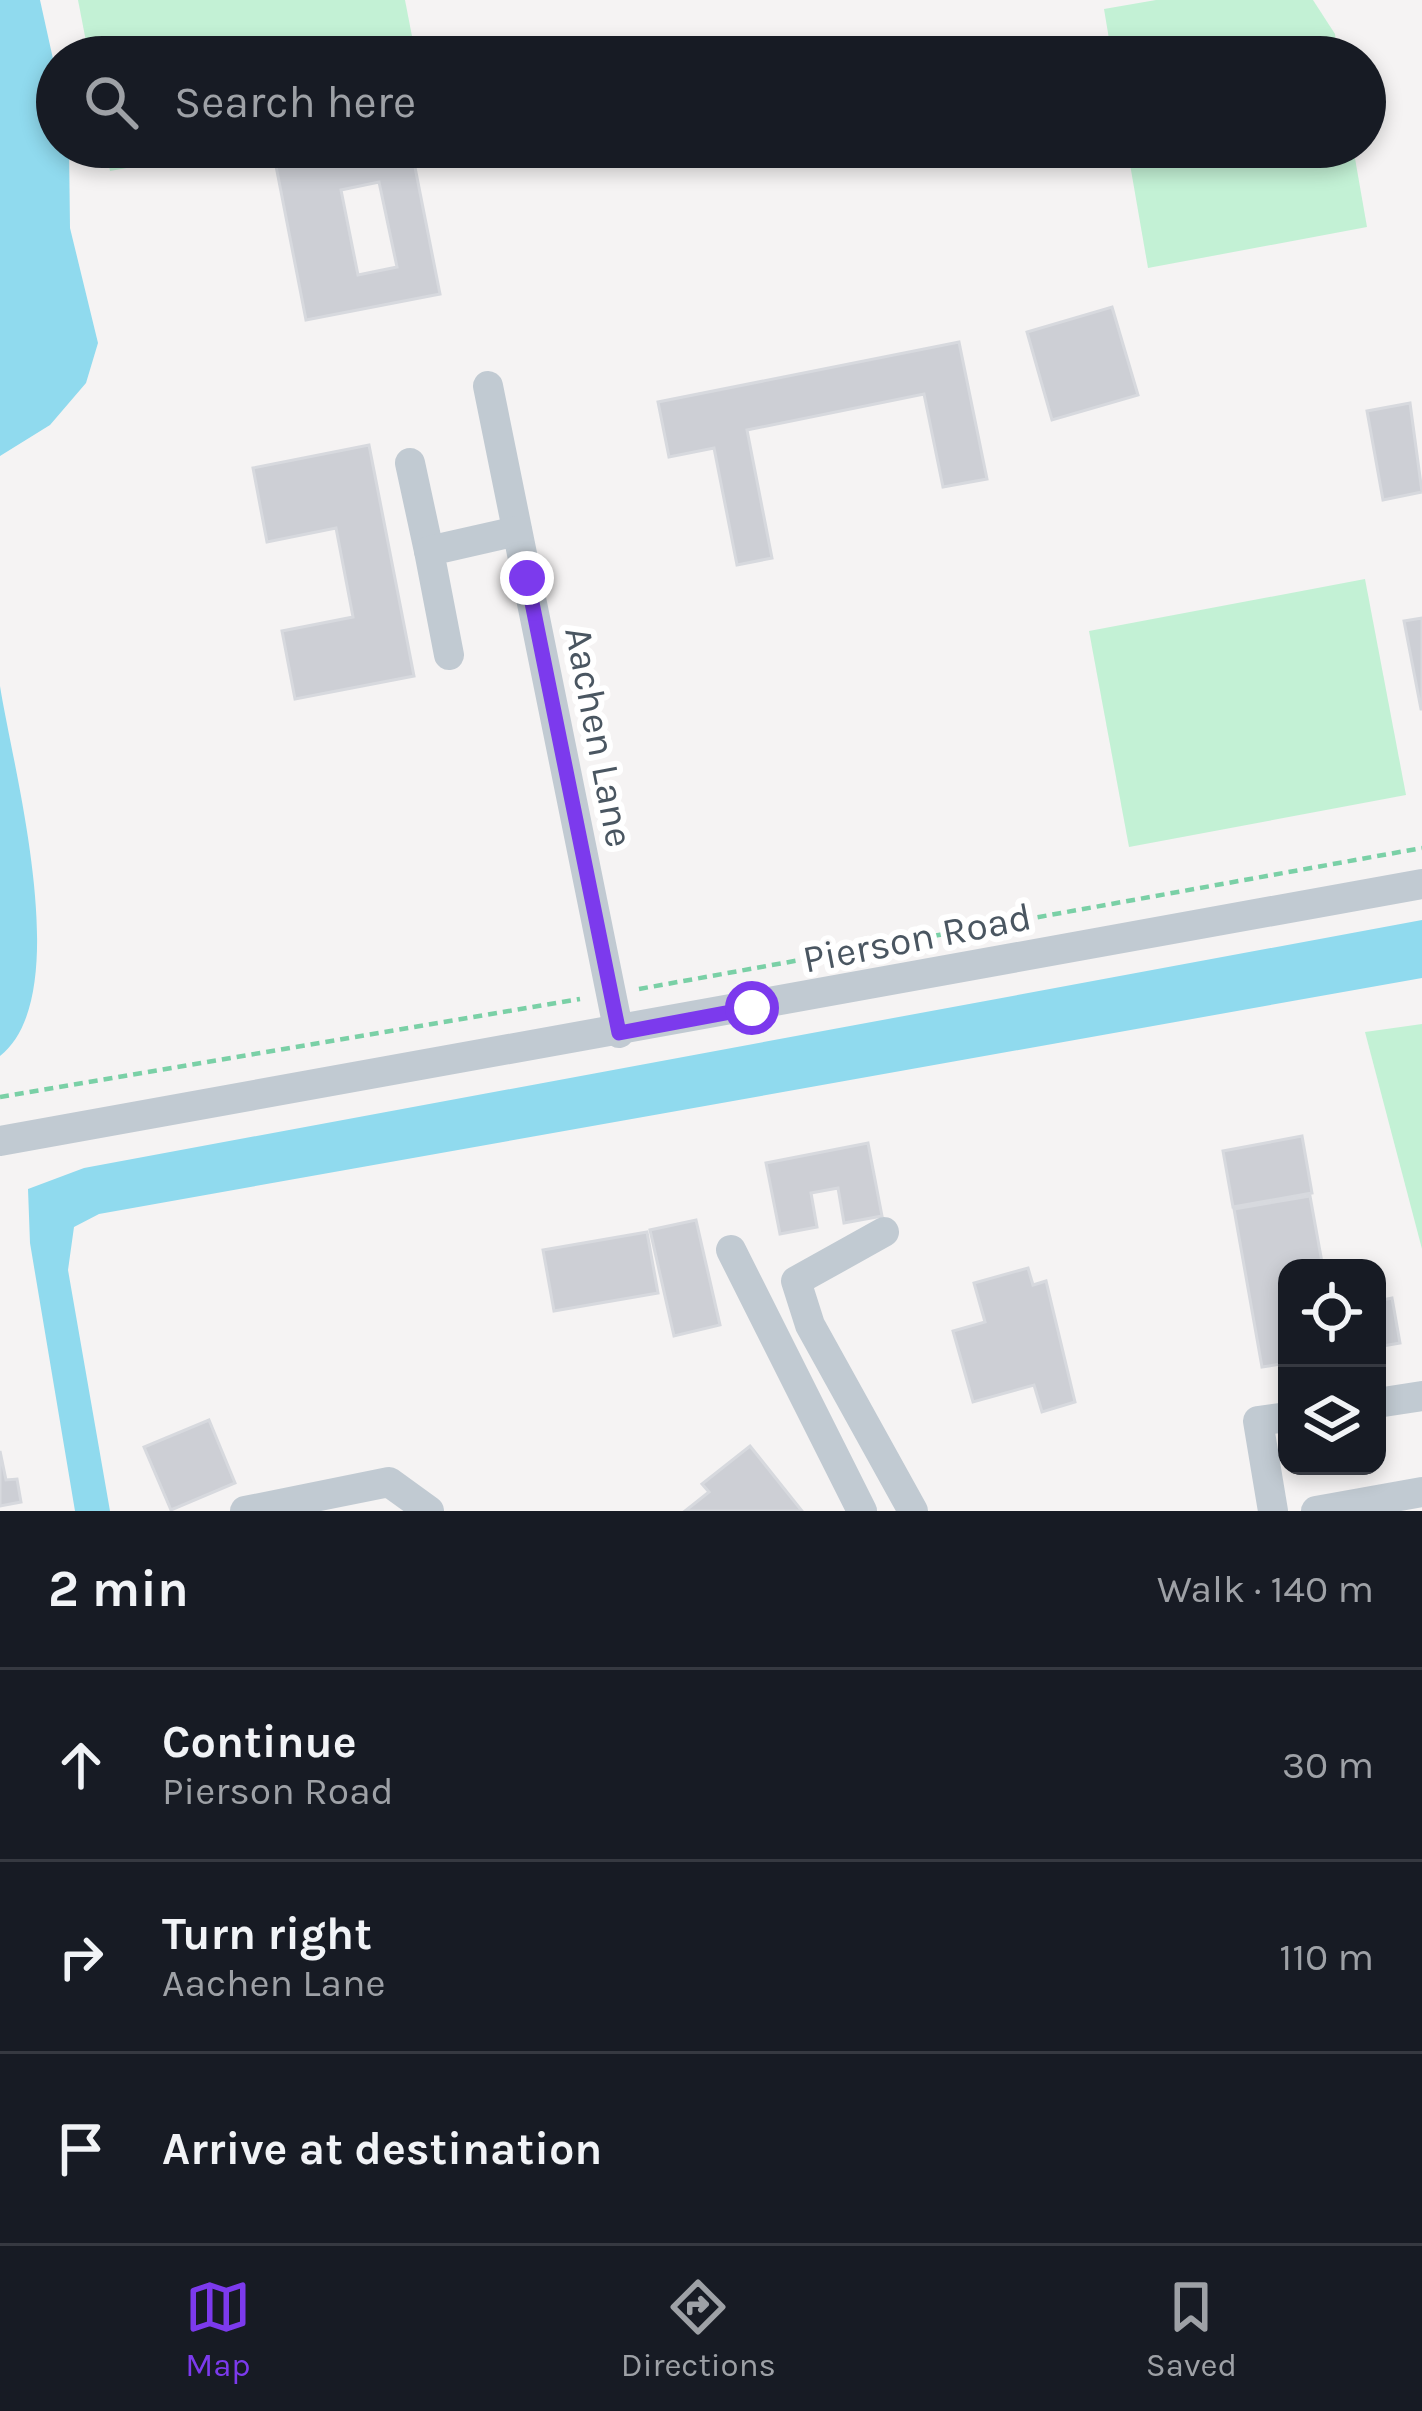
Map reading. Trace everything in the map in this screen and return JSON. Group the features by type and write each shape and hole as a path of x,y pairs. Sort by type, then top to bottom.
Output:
{"street":[{"name":"Aachen Lane","path":"488,386 619,1033"},
{"path":"410,463 449,655"},
{"path":"429,550 518,531"},
{"name":"Pierson Road","path":"0,1141 619,1033 1422,884"},
{"path":"884,1232 796,1281 810,1325 913,1511"},
{"path":"730,1250 862,1511"},
{"path":"1386,1402 1422,1396"},
{"path":"1274,1511 1258,1421 1278,1418"},
{"path":"245,1511 387,1496 429,1511"},
{"path":"1316,1511 1406,1500"}],"path":[{"path":"0,1096 610,994 1422,848"}],"green space":[{"path":"78,0 405,0 412,36 85,36"},
{"path":"1156,0 1313,0 1335,36 1108,36 1104,9"},
{"path":"1131,168 1357,168 1367,227 1148,268"},
{"path":"1365,579 1406,795 1129,847 1089,631"},
{"path":"1422,1024 1422,1249 1365,1032"}],"water":[{"path":"0,0 40,0 48,36 36,36 36,168 69,168 70,228 98,343 86,383 50,425 0,456"},
{"path":"0,686 26,826 37,936 34,985 22,1026 0,1056"},
{"path":"1422,920 1422,978 99,1214 74,1227 68,1270 110,1511 75,1511 30,1243 28,1189 84,1168"}],"building":[{"path":"276,168 415,168 440,294 306,320","holes":["379,182 397,267 358,275 341,190"]},
{"path":"1112,307 1138,395 1052,420 1027,332"},
{"path":"959,342 987,479 943,487 924,394 747,430 772,558 737,565 714,448 669,457 658,402"},
{"path":"1410,403 1422,492 1383,500 1367,411"},
{"path":"369,445 414,676 295,699 282,631 353,617 336,528 267,542 253,468"},
{"path":"1422,618 1422,709 1421,709 1404,621"},
{"path":"1302,1136 1312,1193 1233,1207 1223,1151"},
{"path":"868,1143 882,1216 844,1223 838,1188 811,1193 817,1227 780,1234 766,1163"},
{"path":"1310,1196 1321,1259 1278,1259 1278,1364 1262,1367 1234,1209"},
{"path":"696,1220 720,1325 674,1336 650,1230"},
{"path":"647,1232 658,1293 554,1311 543,1250"},
{"path":"1028,1268 1033,1285 1046,1281 1075,1402 1042,1412 1034,1385 973,1402 953,1331 985,1322 974,1283"},
{"path":"1392,1298 1400,1343 1386,1345 1386,1299"},
{"path":"209,1420 235,1483 171,1510 144,1447"},
{"path":"750,1446 802,1511 685,1511 709,1492 702,1484"},
{"path":"0,1451 6,1480 17,1479 21,1502 0,1506"}],"route":[{"path":"527,578 619,1033 752,1008"}]}
